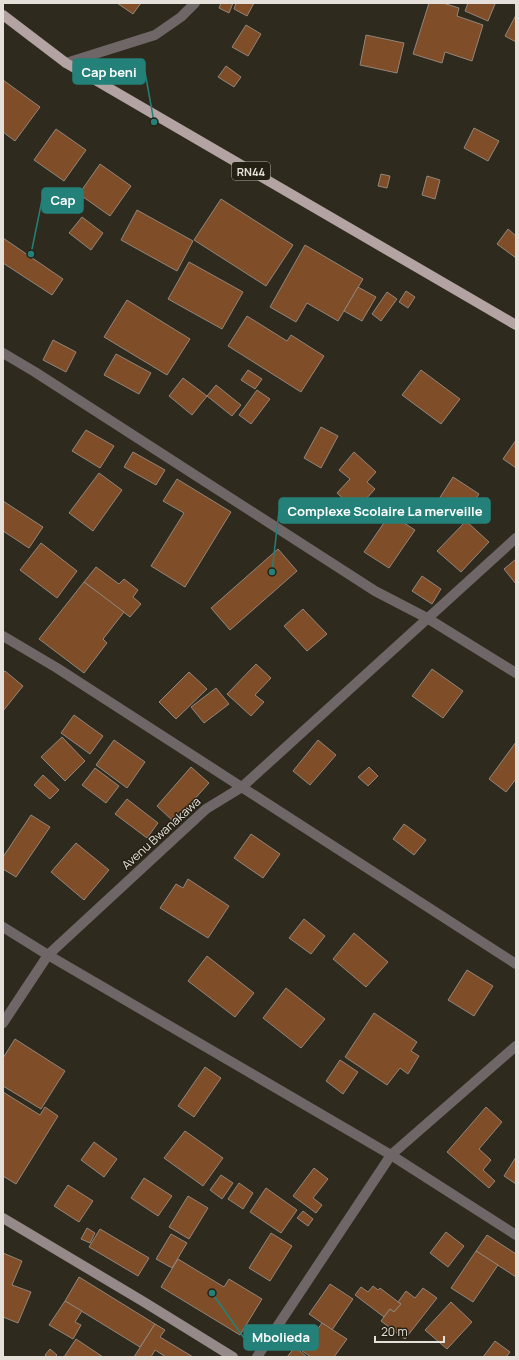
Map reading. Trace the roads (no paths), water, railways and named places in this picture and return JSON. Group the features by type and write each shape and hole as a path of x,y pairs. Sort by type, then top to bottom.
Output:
{"main road":[{"name":"RN44","path":"3,15 66,63 516,325"}],"street":[{"path":"66,63 155,35 181,17 195,3"},
{"path":"3,353 375,591 427,618 516,673"},
{"name":"Avenu Bwanakawa","path":"3,1023 48,955 206,809 242,787 516,538"},
{"path":"3,636 57,668 516,964"},
{"path":"3,927 48,955 391,1155 516,1235"},
{"path":"257,1357 391,1155 516,1046"},
{"path":"3,1218 233,1357"}],"place":[{"name":"Cap beni","path":"154,122"},
{"name":"Cap","path":"31,254"},
{"name":"Complexe Scolaire La merveille","path":"272,572"},
{"name":"Mbolieda","path":"212,1293"}]}
